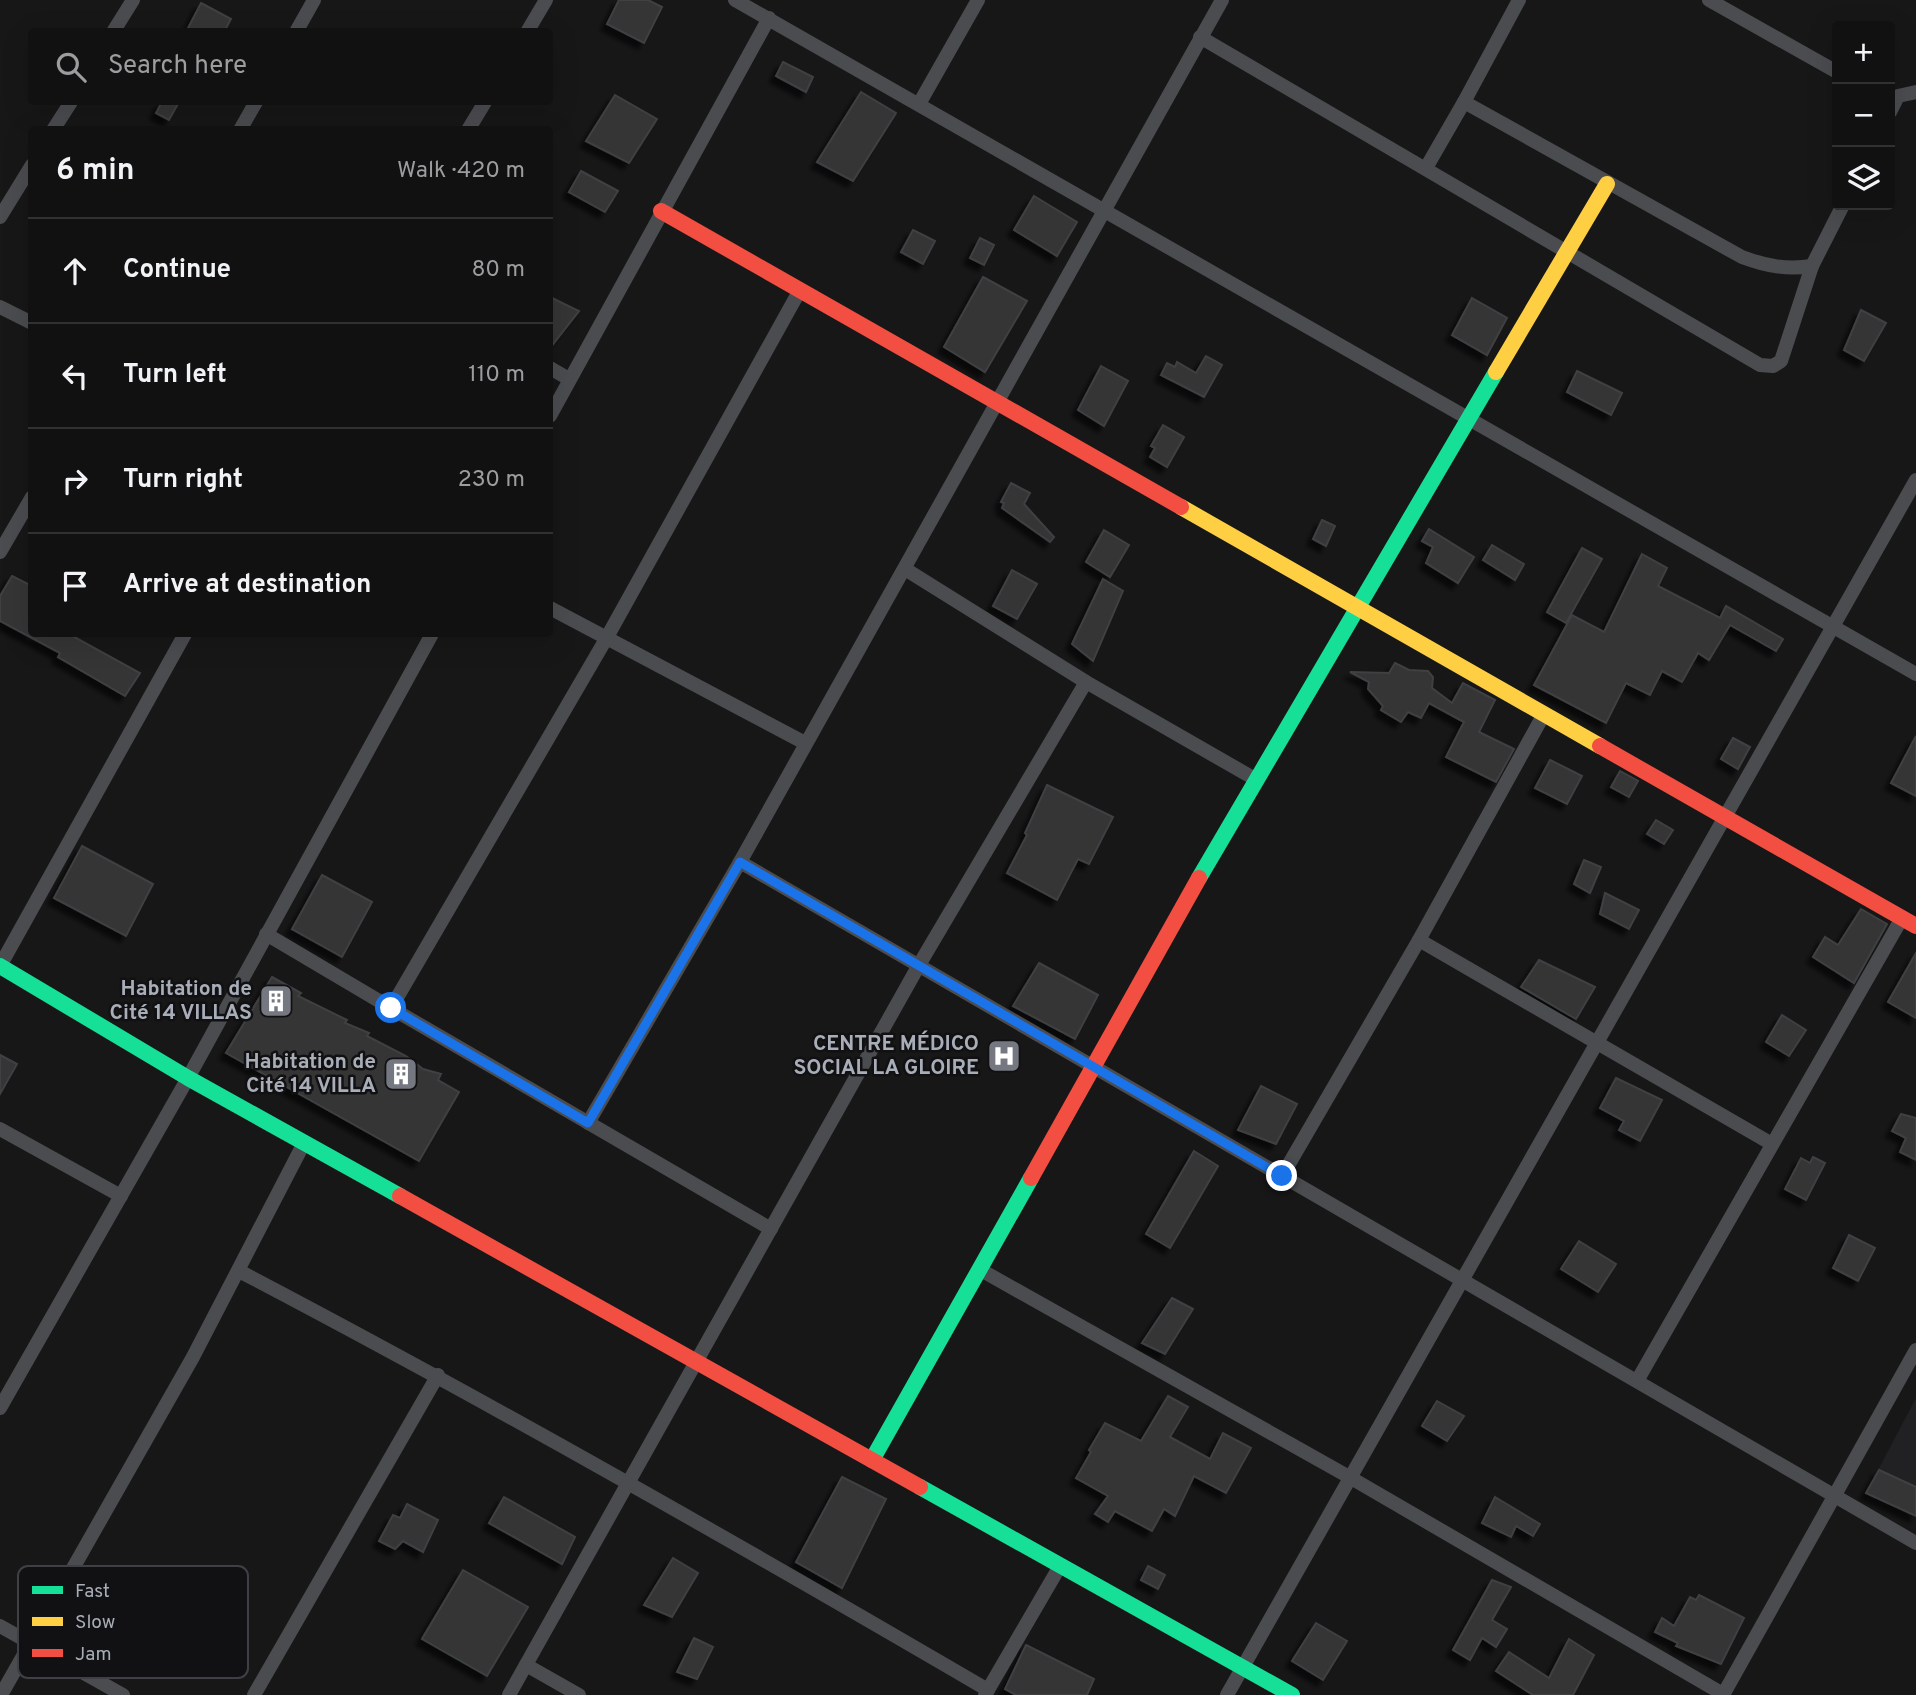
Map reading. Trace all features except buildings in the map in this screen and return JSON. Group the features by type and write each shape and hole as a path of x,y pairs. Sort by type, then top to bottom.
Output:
{"street":[{"path":"115,28 132,0"},
{"path":"298,28 314,0"},
{"path":"529,28 546,0"},
{"path":"735,0 1916,674"},
{"path":"919,104 978,0"},
{"path":"588,1123 740,862 1222,0"},
{"path":"1426,168 1519,0"},
{"path":"1709,0 1832,69"},
{"path":"553,410 769,19"},
{"path":"1200,37 1760,365 1773,366 1781,361 1812,266 1840,210"},
{"path":"1895,93 1916,80"},
{"path":"1895,94 1916,92"},
{"path":"1464,102 1606,184 1742,257 1765,265 1796,269 1812,266"},
{"path":"56,126 69,105"},
{"path":"242,126 254,105"},
{"path":"470,126 483,105"},
{"path":"0,217 28,172"},
{"path":"872,1461 1091,1066 1255,779 1606,184"},
{"path":"661,211 1909,922 1772,1144 1637,1381"},
{"path":"391,1008 606,639 800,290"},
{"path":"0,307 28,321"},
{"path":"553,370 569,379"},
{"path":"1227,1695 1916,480"},
{"path":"0,552 28,504"},
{"path":"905,569 1086,682 1255,779"},
{"path":"553,610 805,743"},
{"path":"183,637 0,966 188,1078 1292,1695"},
{"path":"0,1408 188,1078 430,637"},
{"path":"509,1695 919,965 1086,682"},
{"path":"1282,1176 1419,940 1544,714"},
{"path":"740,862 1916,1543"},
{"path":"266,934 771,1229"},
{"path":"1419,940 1772,1144"},
{"path":"0,1129 121,1196"},
{"path":"74,1566 239,1271 304,1143"},
{"path":"979,1269 1351,1478 1723,1695 1916,1350"},
{"path":"239,1271 438,1375 629,1481 987,1693 1060,1566"},
{"path":"254,1695 438,1375"},
{"path":"0,1626 18,1636"},
{"path":"526,1665 579,1695"},
{"path":"1,1695 18,1666"},
{"path":"92,1678 122,1695"}],"shaded area":[{"path":"1916,1398 1916,1516 1866,1493"}],"traffic: fast":[{"path":"1199,878 1496,372"},
{"path":"0,966 188,1078 400,1196"},
{"path":"872,1460 1031,1178"},
{"path":"920,1487 1292,1695"}],"traffic: slow":[{"path":"1496,372 1607,184"},
{"path":"1181,507 1600,746"}],"traffic: jam":[{"path":"661,211 1181,507"},
{"path":"1600,746 1916,926"},
{"path":"1031,1178 1199,878"},
{"path":"400,1196 920,1487"}],"place":[{"name":"Habitation de Cité 14 VILLAS","path":"276,1001"},
{"name":"CENTRE MÉDICO SOCIAL LA GLOIRE","path":"1004,1056"},
{"name":"Habitation de Cité 14 VILLA","path":"401,1074"}],"route":[{"path":"391,1008 588,1123 740,862 1282,1176"}]}
